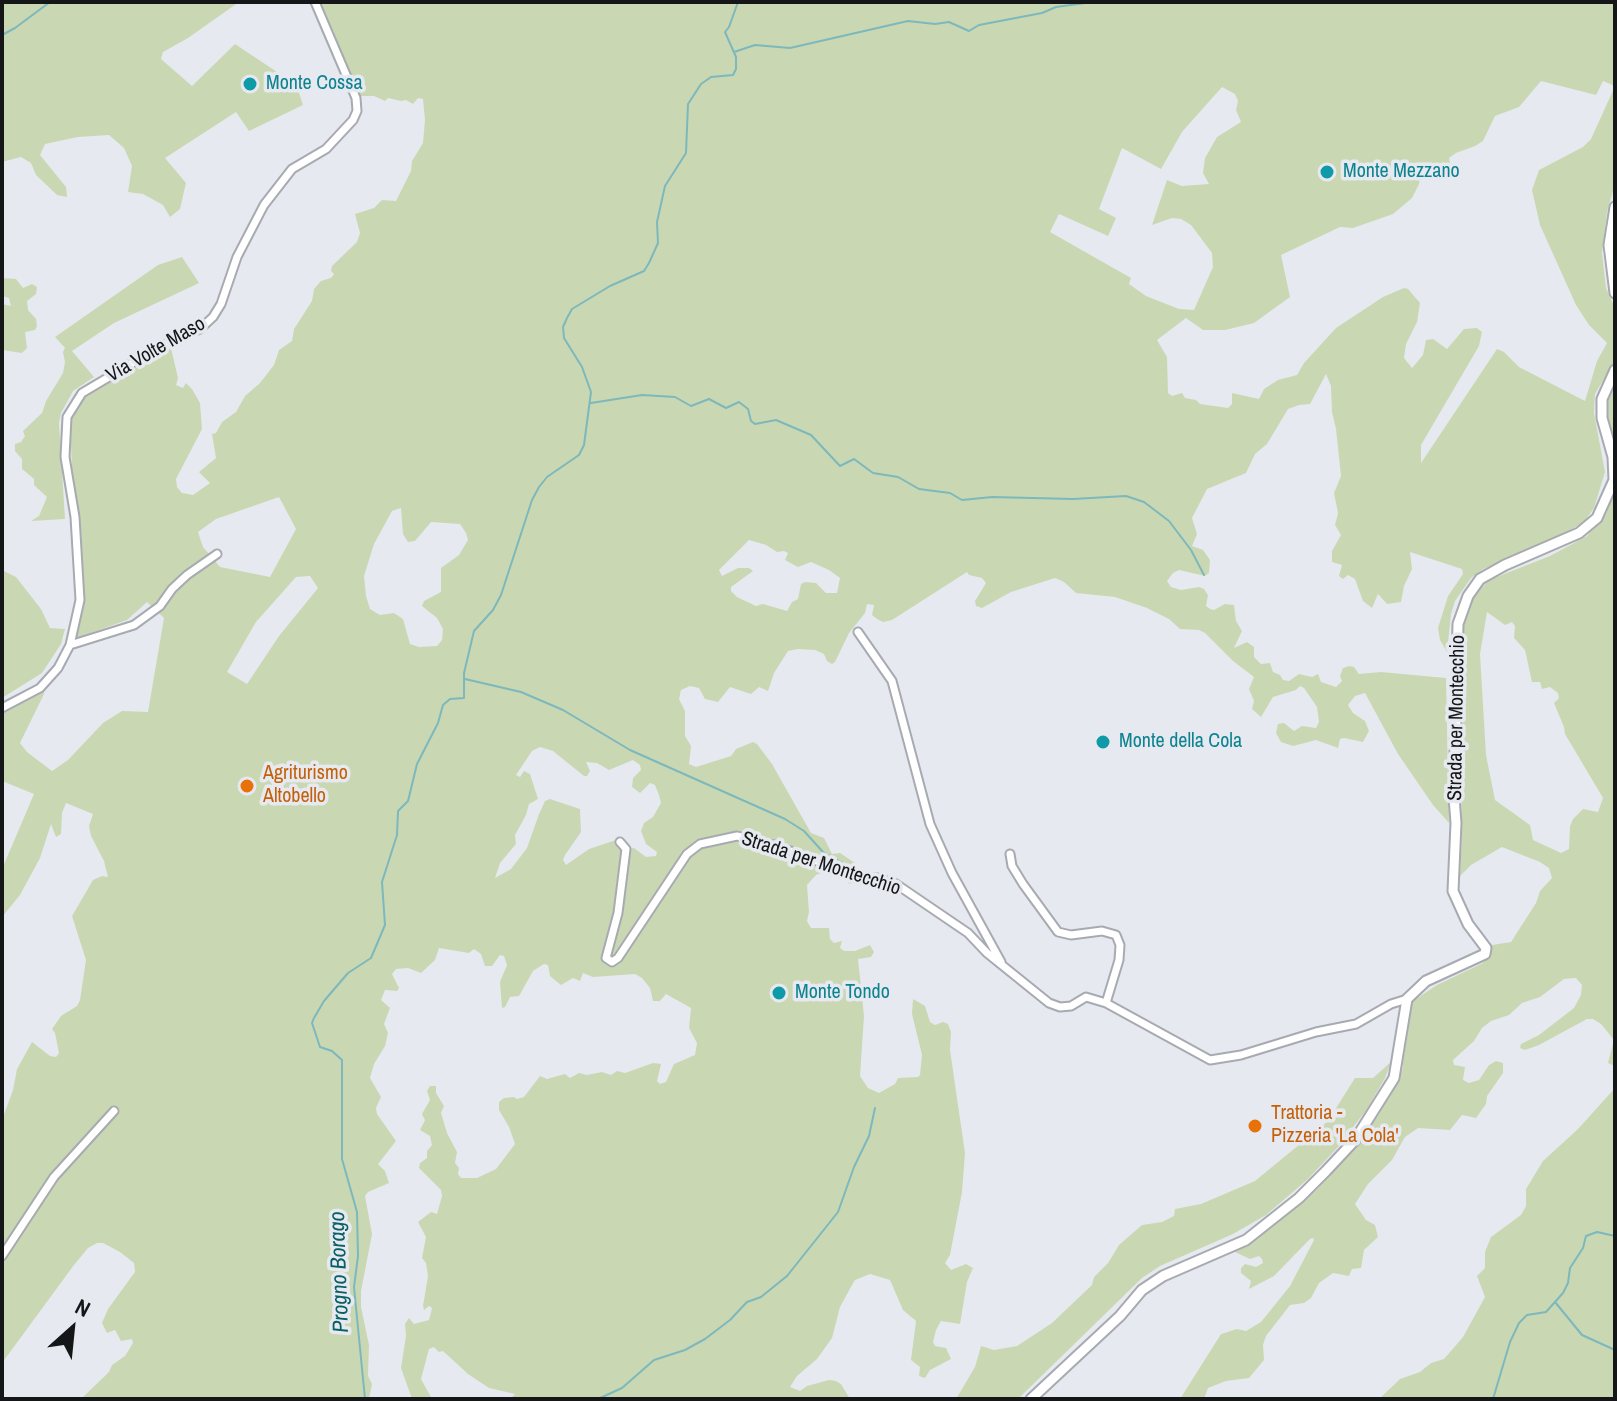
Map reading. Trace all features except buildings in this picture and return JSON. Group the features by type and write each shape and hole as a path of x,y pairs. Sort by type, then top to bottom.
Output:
{"street":[{"name":"Via Volte Maso","path":"2,708 40,688 58,668 70,645 80,600 75,517 65,457 67,417 82,393 161,346 200,329 213,317 232,277 237,257 264,205 292,169 326,149 353,120 357,111 356,98 315,2"},
{"path":"1615,207 1609,245 1615,293"},
{"name":"Strada per Montecchio","path":"620,842 626,849 618,913 606,958 612,962 618,958 687,854 700,844 737,836 774,845 865,879 878,878 896,884 968,933 1001,965 1049,1003 1060,1007 1071,1006 1086,997 1106,1003 1210,1060 1241,1055 1316,1032 1356,1024 1391,1004 1407,999 1426,981 1485,954 1486,948 1468,924 1453,891 1458,624 1468,596 1480,579 1579,533 1597,518 1614,480 1613,457 1602,418 1602,399 1615,370"},
{"path":"70,645 134,625 160,606 187,575 217,554"},
{"name":"Strada per Montecchio","path":"858,632 892,681 930,824 1001,965"},
{"path":"1010,854 1012,866 1023,884 1058,932 1071,935 1102,931 1116,935 1120,945 1119,960 1106,1003"},
{"path":"1031,1399 1120,1316 1142,1290 1163,1276 1246,1240 1299,1198 1326,1171 1355,1140 1394,1078 1407,999"},
{"path":"2,1256 54,1177 114,1111"}],"green space":[{"path":"2,2 239,2 163,52 161,59 192,86 235,44 283,76 299,93 303,105 249,131 236,112 165,158 186,183 180,209 170,217 163,205 143,194 128,192 132,166 124,148 109,135 45,144 40,155 66,187 67,197 57,195 36,175 31,163 21,157 2,162"},
{"path":"319,2 1615,2 1615,86 1615,184 1607,212 1602,253 1606,288 1615,308 1615,360 1595,394 1594,413 1605,472 1594,508 1584,522 1545,544 1483,569 1471,578 1455,601 1447,652 1438,628 1448,596 1463,574 1462,569 1410,552 1412,569 1401,602 1387,604 1378,594 1372,608 1363,601 1355,579 1348,575 1343,579 1339,576 1342,565 1332,562 1332,551 1341,535 1335,525 1338,513 1334,493 1341,476 1331,386 1326,374 1310,404 1288,409 1267,444 1255,454 1246,473 1207,489 1192,518 1197,534 1192,546 1203,550 1210,560 1209,573 1205,576 1179,570 1167,581 1171,587 1181,590 1204,589 1208,595 1206,606 1210,609 1225,604 1234,605 1236,621 1242,631 1234,648 1247,642 1254,647 1254,657 1261,664 1270,663 1273,672 1283,680 1289,681 1299,674 1312,677 1318,674 1321,682 1336,687 1342,681 1343,668 1349,666 1359,674 1381,672 1446,678 1449,823 1398,754 1365,693 1355,696 1348,705 1365,721 1369,731 1363,742 1344,738 1340,739 1338,748 1316,740 1293,746 1281,742 1276,733 1278,724 1284,723 1294,731 1302,726 1316,728 1319,722 1317,707 1304,688 1300,686 1273,697 1261,717 1252,709 1254,701 1249,689 1254,677 1205,633 1180,629 1169,619 1147,608 1115,597 1076,593 1055,578 1011,592 982,608 976,606 975,601 986,583 967,572 892,620 883,622 877,619 872,615 874,605 867,604 865,613 849,633 832,664 824,654 815,650 788,651 774,673 768,691 759,687 751,694 730,687 718,702 705,699 699,688 690,686 681,690 679,699 685,711 685,736 691,746 689,764 696,767 731,756 736,749 753,742 757,744 772,764 811,833 824,838 832,854 840,853 855,863 858,876 853,883 827,871 816,875 807,885 807,921 811,928 829,928 830,939 834,943 842,941 840,948 844,951 855,951 870,945 874,952 871,957 858,959 864,1016 860,1076 868,1088 879,1093 895,1084 898,1078 920,1075 922,1055 912,1014 913,999 925,1006 930,1022 935,1025 948,1024 951,1032 950,1050 965,1153 962,1192 950,1255 945,1263 951,1270 966,1264 973,1268 967,1282 960,1324 941,1321 933,1342 935,1346 946,1348 951,1359 930,1370 925,1378 919,1376 920,1367 911,1360 916,1321 903,1310 890,1280 870,1274 855,1280 840,1307 832,1338 790,1387 800,1391 807,1386 836,1381 850,1399 510,1399 515,1394 489,1388 434,1347 429,1349 421,1379 432,1399 412,1399 401,1368 405,1324 409,1318 414,1324 429,1320 432,1308 429,1306 424,1310 423,1306 428,1276 422,1258 426,1237 418,1222 431,1212 437,1214 442,1196 441,1190 419,1168 432,1145 430,1136 420,1130 425,1120 422,1114 430,1100 427,1091 430,1086 436,1086 436,1093 444,1106 441,1113 457,1152 455,1163 459,1168 458,1174 461,1178 477,1178 496,1169 515,1144 499,1110 499,1102 504,1098 524,1097 540,1076 547,1079 565,1074 570,1078 579,1073 602,1072 611,1075 653,1063 661,1064 657,1081 660,1084 666,1082 674,1064 695,1055 697,1043 689,1028 691,1008 666,994 660,1001 653,1001 650,988 635,974 593,977 583,973 580,981 573,978 561,985 550,976 548,965 544,964 533,971 519,996 510,997 502,1008 500,982 507,965 504,956 500,955 492,966 485,966 481,954 474,949 469,953 439,948 435,960 421,973 408,968 396,969 392,974 399,988 397,991 385,990 381,1000 390,1008 384,1024 388,1033 370,1078 381,1097 377,1114 396,1141 378,1164 385,1171 389,1183 365,1196 372,1234 361,1291 369,1345 368,1376 372,1384 369,1399 81,1399 109,1372 112,1365 125,1356 133,1343 132,1339 121,1341 115,1330 107,1333 102,1323 108,1309 135,1272 134,1263 103,1243 88,1248 2,1363 2,1120 17,1069 32,1042 50,1056 56,1057 59,1053 52,1029 61,1016 77,1006 80,1000 86,960 72,916 93,880 108,877 104,861 91,836 89,826 93,814 66,803 61,834 56,837 51,824 40,858 20,895 2,917 2,869 34,794 2,781 2,710 43,687 44,694 20,743 52,771 68,760 103,723 122,711 148,712 164,618 147,602 127,620 74,639 78,602 70,423 81,399 171,348 178,378 176,385 183,388 186,383 192,389 200,403 202,429 176,479 177,487 182,493 193,495 210,483 199,472 216,458 212,434 236,412 245,396 274,365 279,350 292,341 294,329 312,301 314,289 321,281 331,278 334,274 332,266 357,242 360,233 355,214 374,208 382,200 396,201 423,143 423,99 418,98 413,104 406,100 388,98 385,101 374,96 358,96","holes":["1541,81 1596,95 1603,81 1615,86 1591,139 1583,147 1539,170 1532,190 1540,225 1576,305 1589,325 1607,343 1597,361 1585,401 1519,367 1497,349 1421,463 1421,445 1479,346 1482,332 1477,328 1464,329 1447,349 1433,339 1426,340 1423,355 1412,368 1404,358 1406,344 1417,322 1420,303 1404,288 1383,297 1336,328 1297,375 1278,380 1264,389 1259,399 1232,393 1232,404 1228,408 1200,404 1185,398 1182,393 1172,396 1168,393 1167,357 1157,340 1186,318 1203,330 1225,330 1254,323 1290,297 1281,255 1340,227 1353,228 1393,214 1412,198 1419,184 1421,166 1450,163 1449,158 1456,153 1483,141 1495,116 1519,107","1222,87 1235,94 1241,122 1217,137 1205,158 1203,173 1209,184 1182,186 1167,180 1152,225 1172,218 1181,219 1191,225 1212,253 1213,267 1194,310 1179,309 1146,296 1129,284 1131,278 1050,232 1059,214 1108,236 1116,218 1099,209 1122,148 1161,169 1182,132","279,497 296,529 270,577 220,567 203,547 198,532 216,519","401,508 403,534 408,542 415,541 431,522 460,524 466,533 468,540 459,555 441,568 441,592 424,601 422,606 437,618 443,629 442,640 437,646 410,644 403,619 394,613 380,615 370,609 364,576 374,544 392,511","749,540 777,552 788,553 785,560 798,567 811,562 840,578 837,593 826,593 816,583 801,584 798,599 787,611 763,604 756,606 731,591 731,587 753,571 749,568 738,568 722,576 719,570","310,576 318,588 279,636 247,684 227,672 256,622 296,577","540,747 553,751 584,776 590,771 586,762 597,763 609,770 633,760 641,770 633,778 632,787 640,793 650,783 655,785 661,803 641,831 646,844 657,852 656,856 646,857 634,848 625,849 621,841 616,840 589,849 566,865 563,860 565,855 581,832 580,809 550,799 545,801 527,848 511,869 495,878 500,863 516,844 515,835 529,804 538,799 530,774 524,771 520,777 516,775 532,751"]},
{"path":"182,257 199,283 114,323 72,351 94,377 73,391 61,413 65,519 31,521 39,516 47,497 22,469 22,459 15,451 15,444 21,442 25,436 23,431 42,413 63,373 65,348 55,337 158,265"},
{"path":"2,278 16,279 23,288 32,284 37,287 36,294 27,301 28,310 36,319 37,326 35,330 25,332 27,348 22,353 2,350 2,304 11,306 9,298 2,296"},
{"path":"1615,383 1615,450 1607,412 1608,398"},
{"path":"1615,491 1615,1066 1608,1063 1614,1040 1593,1019 1587,1019 1539,1045 1525,1050 1520,1048 1521,1044 1539,1035 1574,1008 1582,985 1576,978 1564,979 1540,997 1522,1003 1509,1015 1491,1021 1453,1060 1454,1065 1465,1067 1463,1080 1469,1083 1479,1080 1489,1065 1496,1061 1503,1063 1503,1073 1476,1118 1462,1115 1450,1130 1418,1128 1405,1137 1392,1160 1368,1184 1355,1204 1366,1220 1375,1225 1378,1237 1364,1250 1361,1268 1352,1269 1349,1276 1333,1273 1319,1283 1311,1298 1304,1303 1290,1305 1266,1336 1264,1360 1249,1378 1226,1381 1208,1388 1204,1399 1180,1399 1221,1334 1237,1329 1246,1331 1261,1322 1290,1286 1314,1240 1310,1239 1274,1276 1249,1289 1251,1281 1241,1273 1241,1268 1245,1264 1256,1267 1263,1263 1262,1259 1259,1256 1250,1259 1235,1252 1235,1248 1274,1225 1317,1189 1378,1116 1402,1071 1410,1003 1437,985 1483,963 1492,952 1492,945 1511,942 1536,903 1540,891 1552,878 1549,868 1540,862 1502,847 1471,865 1460,876 1459,721 1464,617 1473,596 1489,580 1550,556 1587,536 1606,514","holes":["1487,612 1505,625 1512,622 1515,626 1514,638 1525,650 1532,682 1540,682 1542,689 1550,687 1558,693 1559,698 1554,703 1565,734 1603,798 1598,812 1583,809 1573,819 1569,849 1561,853 1533,840 1530,825 1495,800 1486,755 1480,654"]},
{"path":"2,570 16,577 41,609 50,628 65,629 61,644 42,673 2,698"},
{"path":"1391,1062 1367,1109 1338,1147 1308,1179 1266,1215 1233,1234 1160,1266 1142,1278 1018,1399 956,1399 975,1367 981,1346 994,1350 1017,1346 1052,1323 1092,1285 1094,1277 1108,1263 1119,1245 1142,1225 1162,1222 1174,1216 1175,1209 1201,1204 1255,1181 1328,1121 1355,1078 1373,1078"},
{"path":"1615,1088 1615,1399 1379,1399 1400,1379 1444,1359 1463,1337 1485,1297 1477,1276 1485,1268 1485,1252 1491,1237 1521,1215 1526,1206 1526,1189 1543,1161 1578,1129"}],"waterway":[{"path":"2,35 50,2"},
{"name":"Progno Borago","path":"365,1399 354,1287 358,1256 357,1212 342,1159 342,1060 332,1051 320,1047 312,1023 324,1001 348,973 371,958 385,925 382,882 397,835 398,811 408,801 417,764 438,723 443,705 450,699 464,698 464,673 474,631 493,610 501,595 532,500 547,477 579,455 584,445 591,392 582,367 564,338 563,327 572,309 610,286 644,271 649,263 658,243 657,222 665,186 686,153 688,104 701,84 711,77 733,75 736,69 736,57 725,32 738,2"},
{"path":"734,52 755,45 790,48 908,21 949,22 969,31 979,25 1042,13 1056,7 1093,2"},
{"path":"591,403 642,395 675,397 691,406 709,399 726,408 739,402 748,409 755,424 776,420 811,435 840,466 854,459 873,473 898,477 919,489 950,493 962,500 1126,496 1144,502 1169,521 1191,550 1204,575"},
{"path":"465,679 521,692 563,710 630,750 785,819 804,831 823,852 848,866"},
{"path":"598,1399 622,1388 654,1360 685,1350 705,1339 747,1302 761,1297 787,1276 838,1212 869,1136 875,1108"},
{"path":"1493,1399 1519,1323 1527,1315 1546,1312 1563,1293 1570,1268 1583,1248 1586,1236 1597,1232 1615,1236"},
{"path":"1555,1302 1582,1335 1615,1350"}],"place":[{"name":"Monte Cossa","path":"250,84"},
{"name":"Monte Mezzano","path":"1327,172"},
{"name":"Monte della Cola","path":"1103,742"},
{"name":"Agriturismo Altobello","path":"247,786"},
{"name":"Monte Tondo","path":"779,993"},
{"name":"Trattoria - Pizzeria 'La Cola'","path":"1255,1126"}]}
